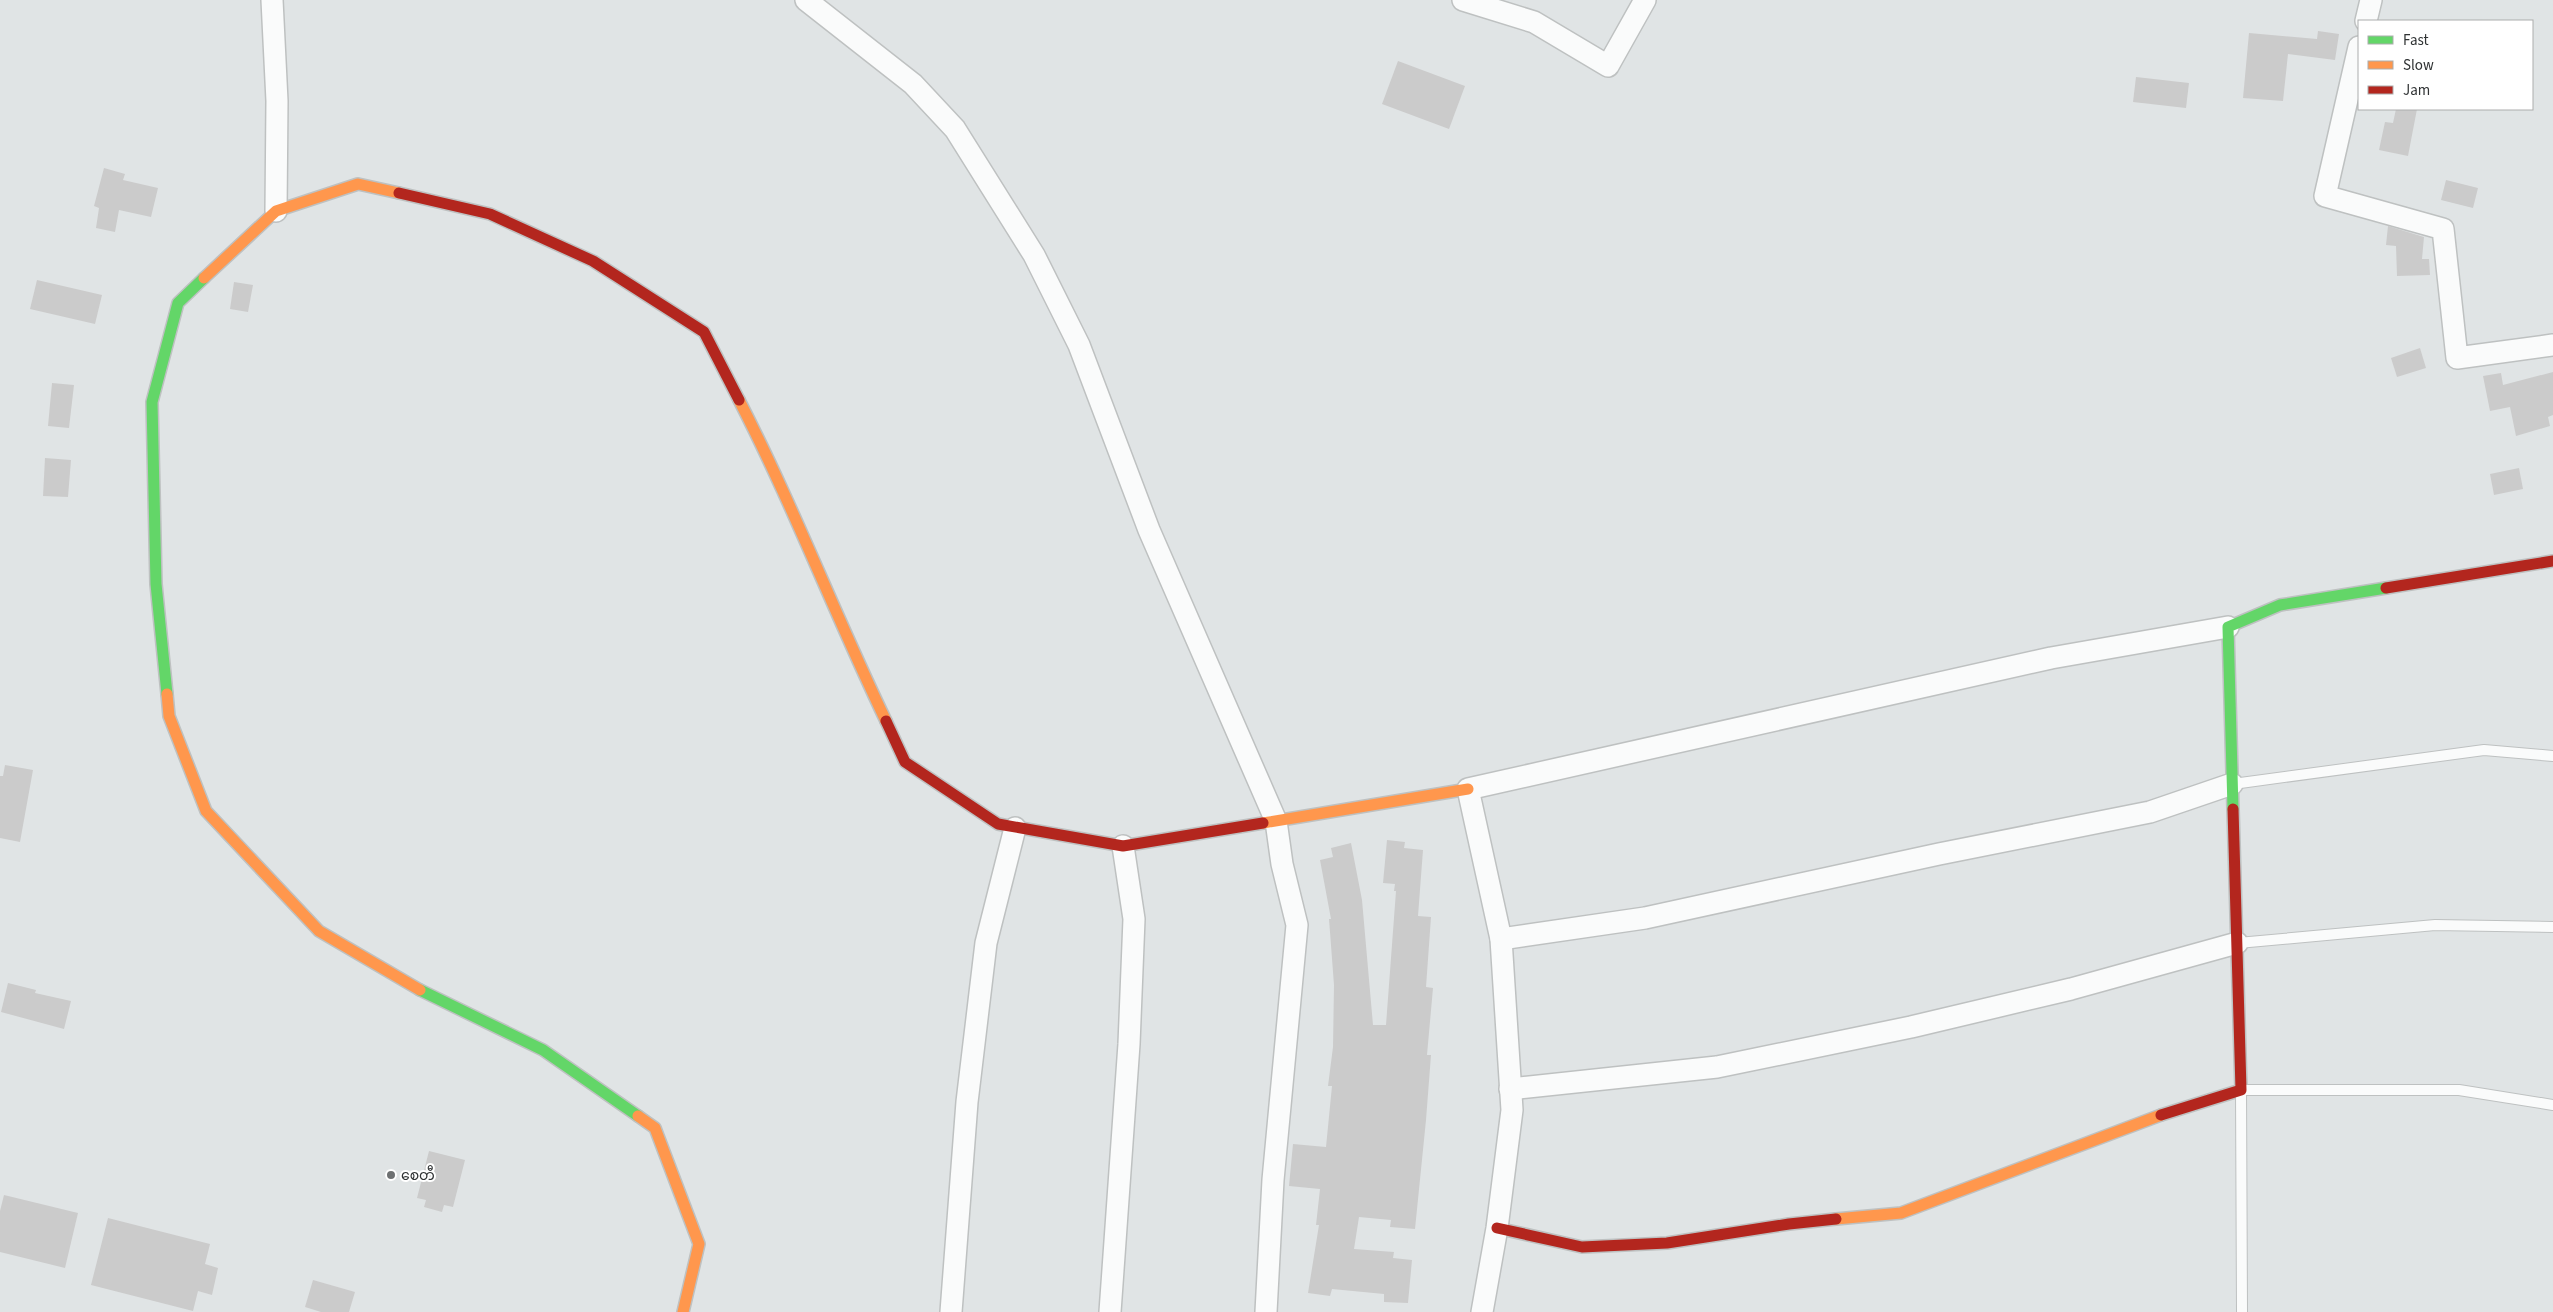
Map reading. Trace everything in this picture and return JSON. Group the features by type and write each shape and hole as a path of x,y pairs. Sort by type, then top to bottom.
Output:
{"street":[{"path":"272,0 277,102 276,210"},
{"path":"806,0 913,84 955,129 1034,255 1079,345 1149,530 1276,821 1282,864 1297,925 1273,1180 1266,1312"},
{"path":"1463,0 1534,22 1608,66 1645,0"},
{"path":"2366,20 2372,0"},
{"path":"2358,51 2325,196 2443,229 2457,358 2553,345"},
{"path":"683,1312 699,1244 655,1128 543,1050 408,984 319,932 206,811 169,716 156,584 152,402 178,302 276,210 358,184 490,214 593,261 704,332 768,457 842,630 905,762 998,824 1123,846 1468,789 2051,658 2228,627 2280,605 2553,561"},
{"path":"1498,1228 1582,1247 1667,1243 1789,1224 1902,1213 2128,1126 2242,1090 2228,627"},
{"path":"1501,939 1645,918 1939,854 2150,812 2232,784"},
{"path":"1468,789 1501,939 1512,1110 1498,1228 1482,1312"},
{"path":"951,1312 968,1102 986,943 1015,828"},
{"path":"1110,1312 1130,1044 1133,929 1123,846"},
{"path":"1510,1089 1727,1065 1911,1027 2052,994 2237,943"}],"lane":[{"path":"2232,784 2484,750 2553,756"},
{"path":"2237,943 2435,925 2553,927"},
{"path":"2242,1312 2242,1090 2459,1090 2553,1105"}],"building":[{"path":"2318,31 2339,34 2335,60 2288,54 2283,101 2243,98 2249,33 2317,39"},
{"path":"1398,61 1465,86 1449,129 1382,104"},
{"path":"2136,77 2189,83 2186,108 2133,102"},
{"path":"2396,110 2417,110 2408,156 2379,150 2385,122 2393,123"},
{"path":"104,168 125,174 123,180 158,188 151,217 119,210 115,232 96,228 99,208 94,206"},
{"path":"2446,180 2478,188 2473,208 2441,200"},
{"path":"2388,226 2424,237 2422,259 2429,259 2430,275 2397,276 2396,246 2386,245"},
{"path":"37,280 102,295 95,324 30,309"},
{"path":"234,282 253,285 248,312 230,309"},
{"path":"2420,348 2426,368 2397,377 2391,358"},
{"path":"2553,372 2553,415 2548,417 2550,426 2516,436 2510,407 2490,411 2483,376 2501,373 2503,385"},
{"path":"52,383 74,385 69,428 48,426"},
{"path":"45,458 71,460 68,497 43,496"},
{"path":"2519,468 2523,489 2494,495 2490,474"},
{"path":"5,765 33,770 20,842 0,838 0,776 3,776"},
{"path":"1387,840 1405,842 1404,848 1423,850 1418,916 1431,917 1426,987 1433,988 1427,1055 1431,1055 1426,1120 1415,1229 1390,1227 1391,1220 1359,1217 1354,1249 1394,1252 1393,1258 1412,1260 1408,1303 1384,1302 1384,1294 1332,1289 1330,1296 1308,1293 1319,1225 1316,1225 1320,1189 1289,1186 1293,1144 1326,1147 1332,1086 1328,1086 1333,1047 1334,985 1329,919 1331,919 1320,860 1333,857 1331,848 1351,843 1362,900 1373,1025 1386,1025 1396,891 1394,891 1395,884 1383,883"},
{"path":"8,983 36,990 35,993 71,1001 64,1029 1,1012"},
{"path":"429,1151 465,1160 453,1207 444,1205 442,1212 424,1207 426,1200 417,1198"},
{"path":"4,1195 78,1213 65,1268 0,1252 0,1211"},
{"path":"108,1218 210,1244 205,1264 218,1268 212,1295 198,1291 193,1311 91,1285"},
{"path":"313,1280 355,1292 349,1312 321,1312 305,1307"}],"traffic: fast":[{"path":"167,694 156,584 152,402 178,303 204,278"},
{"path":"2233,809 2228,627 2280,605 2386,588"},
{"path":"420,990 543,1050 638,1116"}],"traffic: slow":[{"path":"204,278 276,211 358,184 399,193"},
{"path":"739,400 778,480 886,721"},
{"path":"167,694 169,716 206,811 319,931 420,990"},
{"path":"1263,823 1468,789"},
{"path":"1836,1219 1901,1213 2161,1115"},
{"path":"638,1116 655,1128 699,1244 683,1312"}],"traffic: jam":[{"path":"399,193 490,214 593,261 704,332 739,400"},
{"path":"2386,588 2553,561"},
{"path":"886,721 905,762 998,824 1123,846 1263,823"},
{"path":"2161,1115 2241,1090 2233,809"},
{"path":"1497,1228 1582,1247 1667,1243 1789,1224 1836,1219"}],"place":[{"name":"စေတီ","path":"391,1175"}]}
